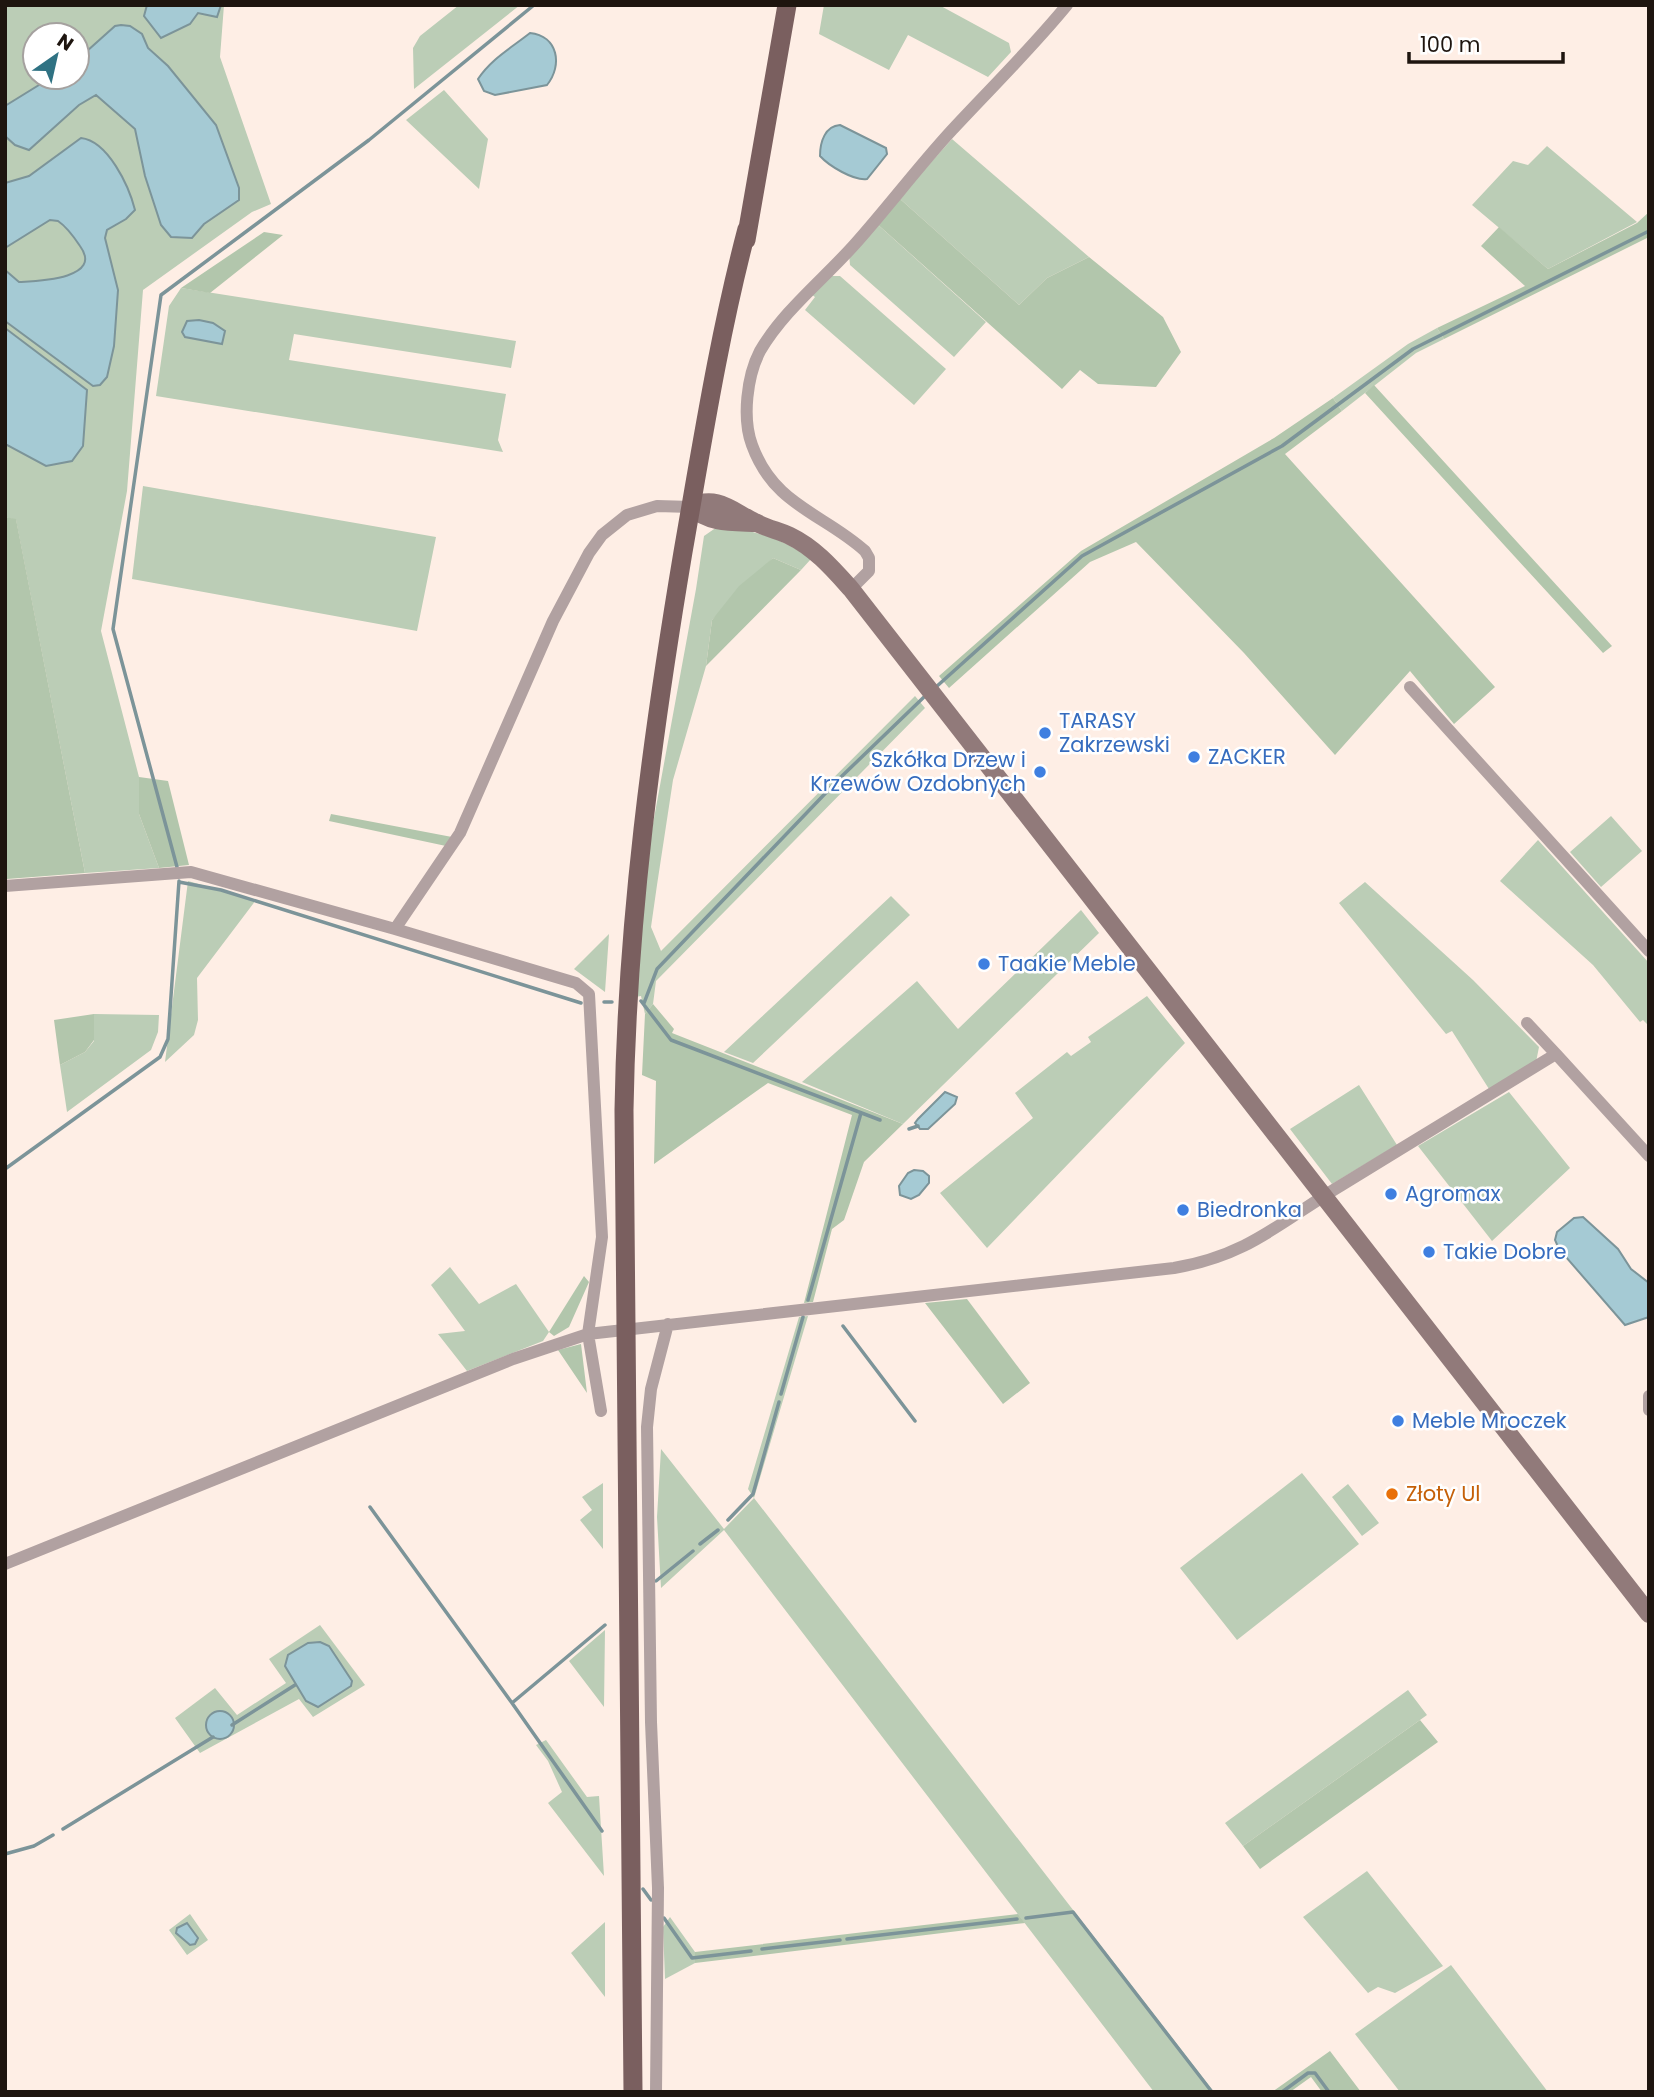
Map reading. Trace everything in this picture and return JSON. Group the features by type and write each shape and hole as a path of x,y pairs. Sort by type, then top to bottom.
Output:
{"main road":[{"path":"633,2092 626,1015 642,833 657,705 699,508 731,289 747,229 787,5"}],"street":[{"path":"851,589 869,571 870,565 865,551 785,497 766,472 751,443 747,417 756,360 788,314 854,245 950,132 1067,5"},
{"path":"395,929 460,833 553,621 589,552 602,535 627,515 657,506 699,508 725,522 756,523 804,544 851,589 1649,1614"},
{"path":"1410,687 1649,951"},
{"path":"5,886 191,872 576,983 589,994 602,1237 588,1335 601,1411"},
{"path":"1527,1023 1649,1156"},
{"path":"5,1564 513,1359 588,1335 1197,1264 1235,1252 1556,1054"},
{"path":"656,2092 657,1888 651,1722 647,1427 651,1389 668,1324"},
{"path":"1649,1396 1649,1410"}],"green space":[{"path":"5,5 224,5 220,57 271,204 252,212 143,290 127,491 101,631 139,777 139,814 159,868 85,873 16,520 5,517"},
{"path":"459,5 520,5 414,89 413,48 420,36"},
{"path":"824,5 939,5 1009,43 1011,52 988,77 908,35 889,70 819,34"},
{"path":"444,90 488,139 479,189 406,120"},
{"path":"952,139 1089,257 1047,278 1019,305 899,198"},
{"path":"1547,146 1637,222 1548,269 1472,205 1513,161 1528,165"},
{"path":"899,198 1019,305 1047,278 1089,257 1163,317 1181,352 1156,387 1098,384 1080,370 1062,389 876,223"},
{"path":"1649,212 1649,237 1444,339 1437,328 1525,286 1481,246 1499,227 1548,269 1637,223"},
{"path":"876,223 986,322 954,357 850,265 849,254"},
{"path":"264,232 283,235 210,293 181,288"},
{"path":"829,276 840,276 946,369 914,405 805,310 815,297 811,294"},
{"path":"181,288 516,341 511,368 294,334 289,360 506,394 498,440 503,452 156,396 169,306"},
{"path":"1437,328 1444,339 1416,353 1342,411 1333,398 1408,344"},
{"path":"1374,385 1612,646 1603,653 1365,393"},
{"path":"1333,398 1342,411 1285,454 1495,687 1454,724 1410,671 1335,755 1244,653 1136,542 1090,562 949,688 939,676 1081,551 1274,438"},
{"path":"143,486 436,537 417,631 132,579"},
{"path":"5,517 16,519 85,873 7,879 5,872"},
{"path":"717,527 766,536 789,545 811,559 801,570 773,558 712,620 706,666 673,780 651,927 661,951 915,696 925,708 656,981 653,1004 645,1014 641,996 635,997 650,840 704,536"},
{"path":"773,558 801,570 706,666 712,620 739,586"},
{"path":"139,777 168,781 189,865 159,868 139,814"},
{"path":"331,814 452,837 446,846 329,821"},
{"path":"1611,816 1642,851 1601,887 1570,852"},
{"path":"1538,840 1649,963 1649,1026 1643,1020 1640,1022 1593,965 1500,881"},
{"path":"188,881 256,900 197,978 198,1020 194,1035 165,1062"},
{"path":"1365,882 1473,980 1539,1047 1536,1062 1489,1089 1452,1031 1446,1034 1339,903"},
{"path":"891,896 910,915 753,1063 724,1052"},
{"path":"1081,910 1099,933 903,1124 802,1082 917,981 958,1029"},
{"path":"609,934 605,992 574,969"},
{"path":"1147,996 1185,1043 987,1248 940,1193 1033,1118 1015,1093 1067,1052 1071,1056 1091,1042 1088,1037"},
{"path":"653,1004 674,1029 672,1033 903,1124 864,1162 844,1220 832,1229 813,1302 804,1303 852,1115 768,1083 654,1164 656,1081 642,1075 645,1014"},
{"path":"94,1014 159,1015 158,1032 151,1050 67,1112 60,1065 85,1052 94,1041"},
{"path":"94,1014 94,1040 85,1052 60,1065 54,1020"},
{"path":"1359,1085 1397,1145 1332,1184 1290,1129"},
{"path":"1509,1092 1570,1168 1492,1241 1418,1146"},
{"path":"450,1267 479,1304 516,1284 549,1332 543,1341 467,1371 438,1334 465,1331 431,1285"},
{"path":"584,1276 589,1282 569,1327 554,1336 549,1332"},
{"path":"967,1299 1030,1383 1003,1404 925,1303"},
{"path":"808,1316 754,1498 748,1489 799,1317"},
{"path":"581,1344 587,1393 558,1350"},
{"path":"661,1449 724,1529 754,1498 1214,2092 1154,2092 724,1530 661,1588 657,1517"},
{"path":"1302,1473 1359,1544 1237,1640 1180,1568"},
{"path":"603,1483 603,1549 580,1520 592,1510 582,1497"},
{"path":"1348,1484 1379,1523 1362,1536 1332,1497"},
{"path":"320,1625 365,1685 313,1717 299,1699 200,1753 175,1718 215,1688 237,1715 286,1683 269,1659","holes":["320,1642 329,1646 352,1681 306,1701 285,1666"]},
{"path":"605,1630 604,1707 569,1661"},
{"path":"1408,1690 1427,1715 1243,1846 1225,1823"},
{"path":"1420,1720 1438,1742 1260,1869 1243,1846"},
{"path":"546,1740 587,1797 599,1796 604,1876 548,1803 562,1792 548,1761 536,1745"},
{"path":"1367,1871 1443,1966 1395,1993 1378,1987 1368,1993 1303,1917"},
{"path":"190,1914 208,1940 187,1955 169,1930"},
{"path":"1018,1914 1025,1923 695,1963 695,1952"},
{"path":"670,1917 695,1952 695,1963 665,1979 663,1927"},
{"path":"605,1922 605,1997 571,1953"},
{"path":"1451,1965 1548,2092 1400,2092 1355,2034"},
{"path":"1330,2051 1361,2092 1322,2092 1311,2077 1290,2092 1272,2092"}],"water":[{"path":"147,5 221,5 217,17 198,13 190,24 161,38 144,16"},
{"path":"115,26 130,26 142,34 148,48 168,66 216,125 239,188 239,200 204,224 192,238 171,237 161,225 145,176 135,129 96,95 79,105 29,150 15,145 5,136 5,106 29,91 91,91 91,47"},
{"path":"530,33 547,40 555,53 555,69 547,85 495,95 484,91 478,79 483,72"},
{"path":"840,125 886,148 887,154 867,179 855,178 842,172 820,156 824,136 831,128"},
{"path":"81,138 100,147 116,166 135,210 107,230 105,238 118,290 114,346 107,377 100,385 93,386 5,321 5,270 19,282 53,279 76,272 83,265 85,257 67,229 58,221 50,220 5,248 5,183 29,176"},
{"path":"187,321 213,323 225,331 222,344 185,337 182,332"},
{"path":"5,328 87,390 83,446 72,461 46,466 5,444"},
{"path":"945,1092 957,1097 955,1104 928,1129 920,1129 915,1123"},
{"path":"914,1170 923,1171 929,1176 929,1183 919,1195 911,1199 900,1195 899,1186 908,1173"},
{"path":"1583,1217 1618,1249 1631,1269 1649,1283 1649,1317 1625,1325 1559,1249 1555,1240 1557,1232 1574,1218"},
{"path":"320,1642 329,1646 352,1681 351,1686 318,1707 306,1701 285,1666 288,1655 308,1643"},
{"path":"220,1711 230,1715 234,1725 230,1735 220,1739 210,1735 206,1725 210,1715"},
{"path":"187,1923 198,1938 195,1944 190,1945 176,1933 177,1928"}],"waterway":[{"path":"177,867 113,629 161,295 369,140 534,5"},
{"path":"936,687 1082,556 1282,446 1413,349 1649,231"},
{"path":"644,1003 657,969 841,777 924,697"},
{"path":"5,1169 160,1057 168,1039 179,881"},
{"path":"179,882 221,890 581,1003"},
{"path":"641,1001 671,1040 880,1120"},
{"path":"604,1002 612,1002"},
{"path":"808,1300 861,1113"},
{"path":"909,1129 918,1126"},
{"path":"781,1394 803,1317"},
{"path":"843,1326 915,1421"},
{"path":"728,1520 753,1494 779,1402"},
{"path":"370,1507 512,1703"},
{"path":"700,1544 718,1530"},
{"path":"656,1581 693,1551"},
{"path":"602,1831 512,1703 605,1625"},
{"path":"232,1725 295,1685"},
{"path":"63,1829 213,1737"},
{"path":"5,1854 34,1846 53,1835"},
{"path":"643,1889 651,1900"},
{"path":"1026,1918 1073,1912 1212,2092"},
{"path":"664,1918 692,1958 751,1951"},
{"path":"847,1939 1017,1919"},
{"path":"762,1949 840,1940"},
{"path":"1282,2092 1308,2073 1315,2073 1329,2092"}],"place":[{"name":"TARASY Zakrzewski","path":"1045,733"},
{"name":"ZACKER","path":"1194,757"},
{"name":"Szkółka Drzew i Krzewów Ozdobnych","path":"1040,772"},
{"name":"Taakie Meble","path":"984,964"},
{"name":"Agromax","path":"1391,1194"},
{"name":"Biedronka","path":"1183,1210"},
{"name":"Takie Dobre","path":"1429,1252"},
{"name":"Meble Mroczek","path":"1398,1421"},
{"name":"Złoty Ul","path":"1392,1494"}]}
